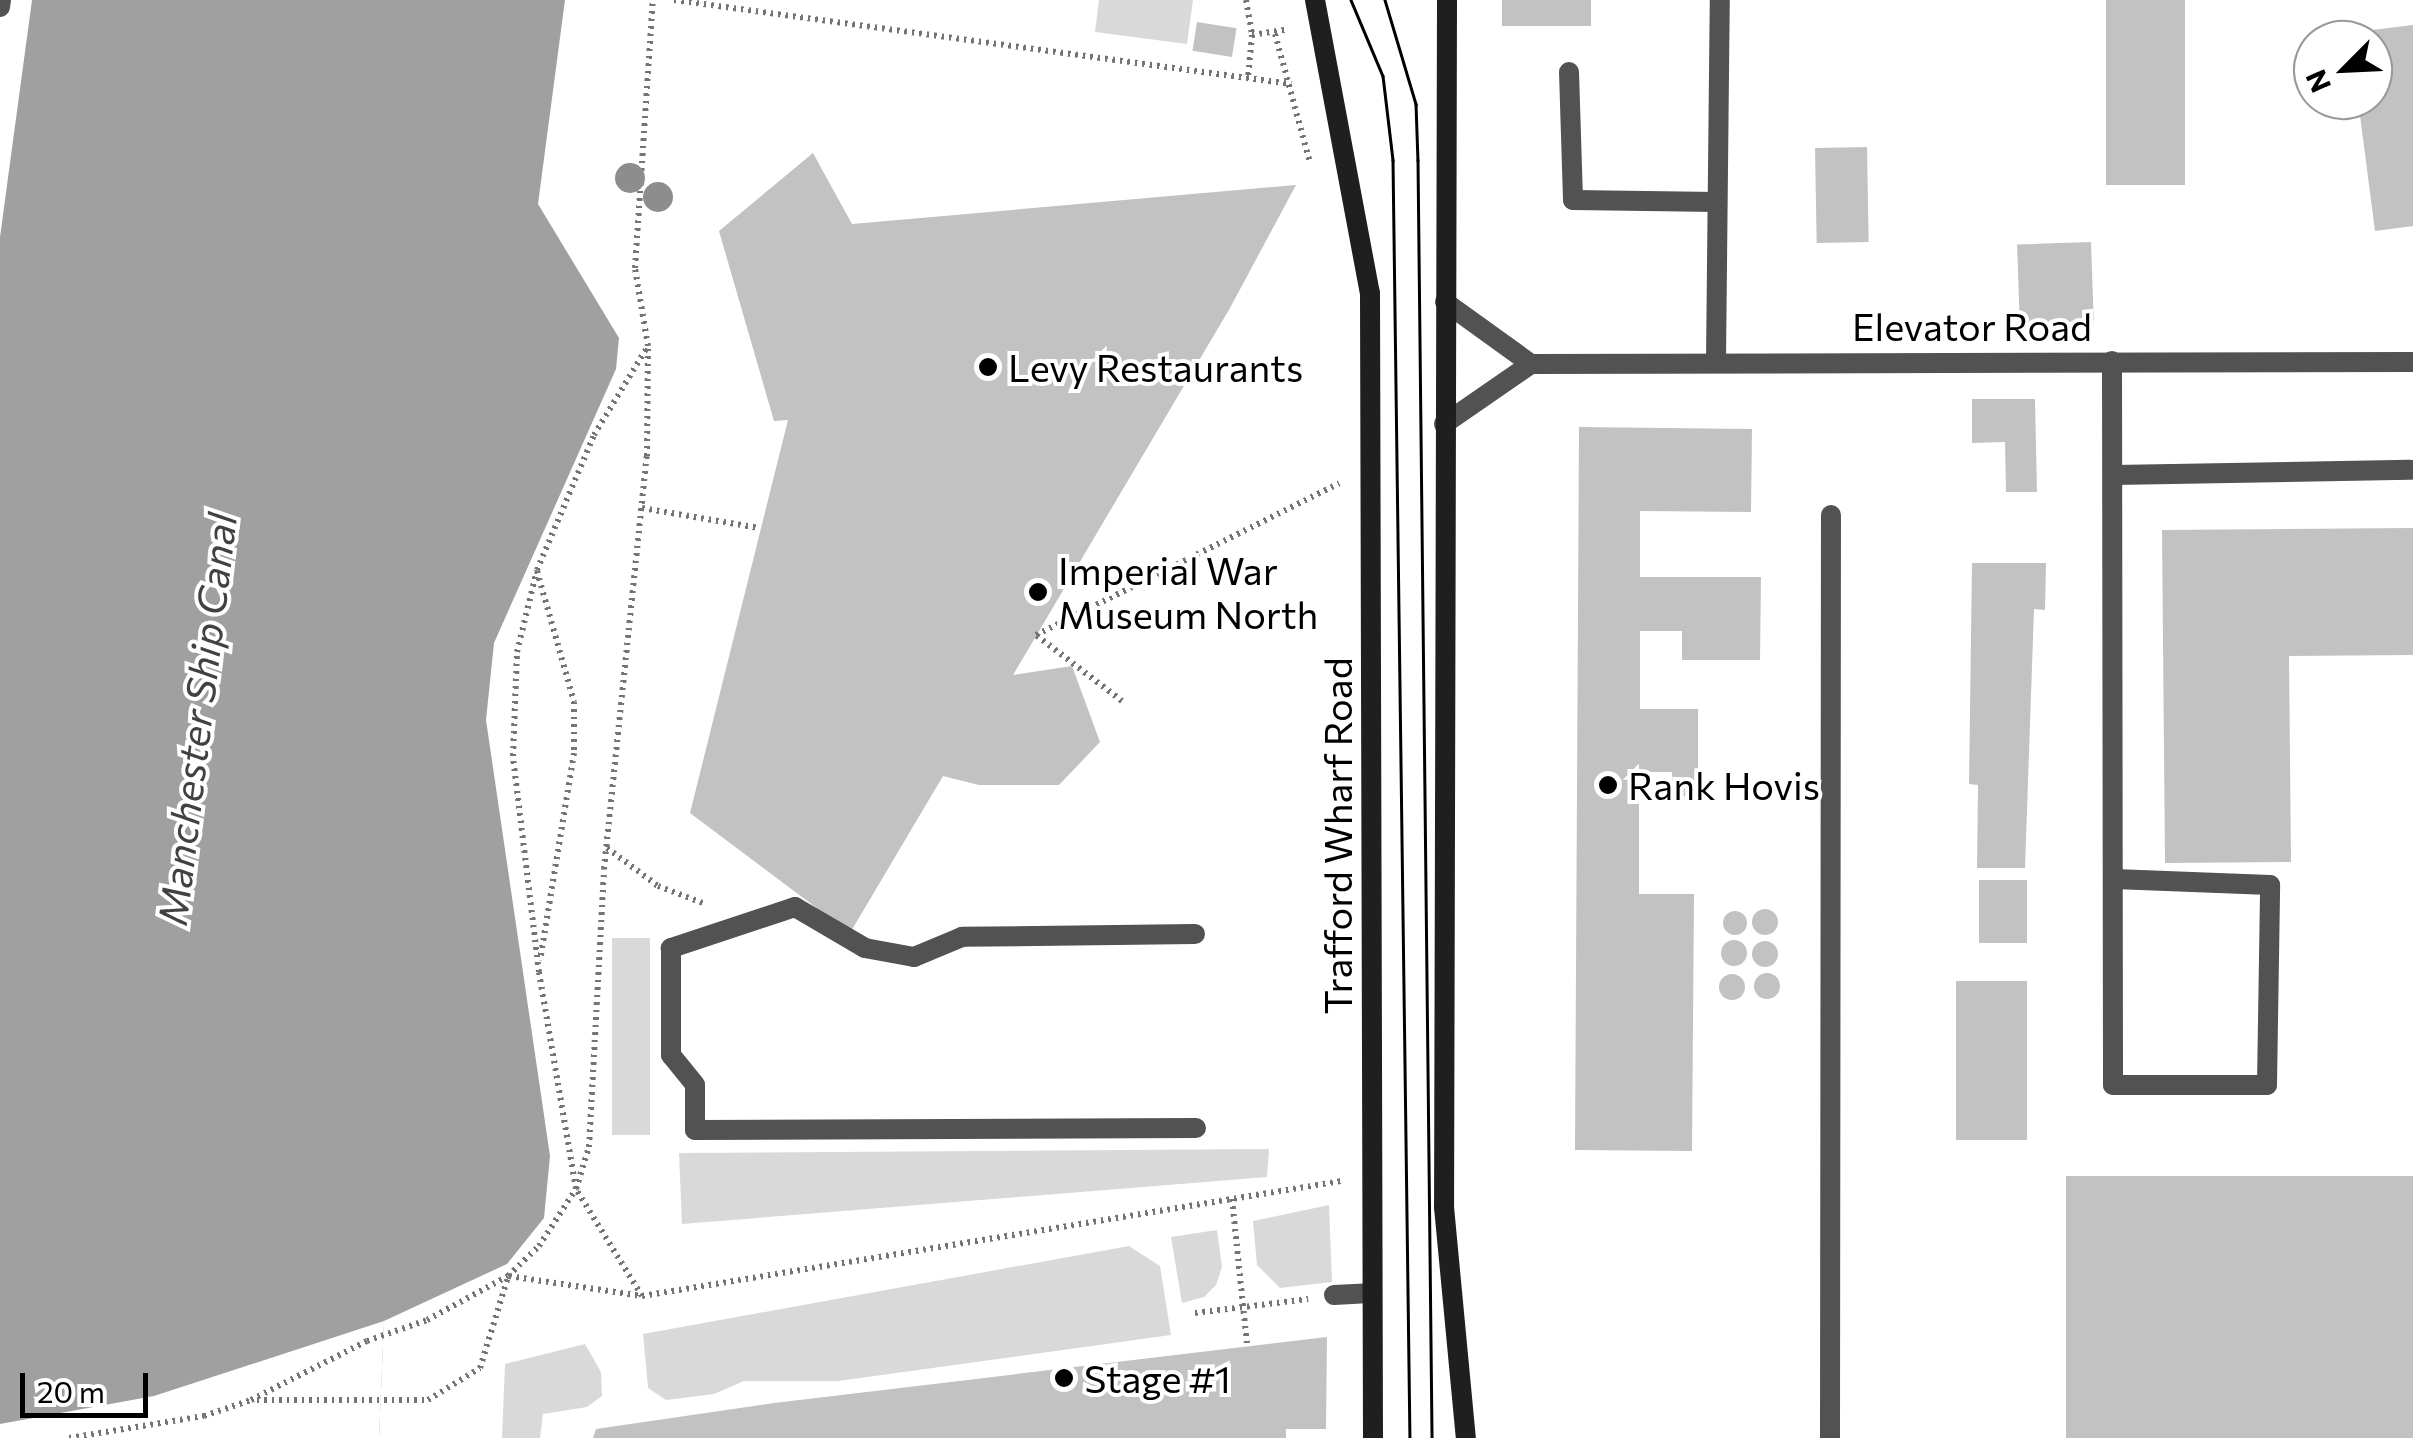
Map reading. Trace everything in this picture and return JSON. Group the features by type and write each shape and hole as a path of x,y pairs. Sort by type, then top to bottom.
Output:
{"street":[{"name":"Trafford Wharf Road","path":"1315,0 1370,293 1373,1438"},
{"path":"1447,0 1444,1206 1466,1438"},
{"path":"1716,360 1720,0"},
{"path":"1569,72 1573,200 1716,202"},
{"path":"1444,424 1531,364 1445,302"},
{"name":"Elevator Road","path":"1531,364 1716,360 2413,362"},
{"path":"2112,361 2113,1086 2267,1086 2270,885 2114,879"},
{"path":"2114,475 2410,470"},
{"path":"1830,1438 1831,515"},
{"path":"1195,934 962,937 914,958 865,948 795,907 671,948 671,1055 695,1085 695,1130 1196,1128"},
{"path":"1334,1295 1370,1293"}],"path":[{"path":"69,1438 204,1416 251,1400 366,1341 427,1320 508,1276 539,1246 576,1189 589,1147 606,847 642,508 648,346 635,268 653,0"},
{"path":"674,0 1302,85"},
{"path":"1246,0 1252,35 1248,78"},
{"path":"1252,35 1275,34"},
{"path":"642,1296 576,1189 539,972 513,756 517,652 537,570 594,434 648,346"},
{"path":"1122,702 1036,635 1372,467"},
{"path":"642,508 759,528"},
{"path":"537,570 574,702 574,753 539,972"},
{"path":"606,847 658,886 754,921"},
{"path":"508,1276 642,1296 1345,1180"},
{"path":"1232,1198 1246,1344"},
{"path":"251,1400 428,1400 480,1368 508,1276"},
{"path":"1195,1312 1334,1295"}],"shaded area":[{"path":"1099,0 1193,0 1187,44 1095,32"},
{"path":"612,938 650,938 650,1135 612,1135"},
{"path":"1269,1149 1267,1177 682,1224 679,1153"},
{"path":"1329,1205 1332,1282 1280,1288 1257,1265 1253,1221"},
{"path":"1217,1230 1222,1267 1216,1285 1204,1297 1182,1303 1171,1237"},
{"path":"1129,1246 1160,1266 1171,1335 838,1381 744,1381 714,1394 666,1400 648,1388 643,1334"},
{"path":"585,1344 601,1372 602,1396 587,1407 543,1414 540,1438 502,1438 505,1364"}],"water":[{"name":"Manchester Ship Canal","path":"32,0 565,0 538,204 619,338 616,369 494,643 486,720 550,1156 544,1218 507,1264 384,1321 379,1438 0,1438 0,237"}],"pier":[{"path":"384,1321 379,1438 0,1438 0,1424 154,1396"}],"building":[{"path":"1502,0 1591,0 1591,26 1502,26"},
{"path":"2106,0 2185,0 2185,185 2106,185"},
{"path":"1197,22 1237,28 1232,57 1192,51"},
{"path":"2413,25 2413,226 2375,231 2361,120 2393,120 2393,27"},
{"path":"1867,147 1869,242 1817,243 1815,148"},
{"path":"813,153 852,224 1296,185 1230,308 1013,675 1072,666 1100,742 1059,785 979,785 943,776 850,933 690,813 788,420 774,421 719,231"},
{"path":"2091,242 2094,321 2020,324 2017,245"},
{"path":"1972,399 2035,399 2037,492 2006,492 2005,442 1972,443"},
{"name":"Rank Hovis","path":"1579,427 1752,429 1751,512 1640,511 1640,577 1761,577 1760,660 1682,660 1682,631 1640,631 1640,709 1698,709 1698,797 1673,796 1672,772 1639,772 1639,894 1694,894 1692,1151 1575,1150"},
{"path":"2413,528 2413,655 2289,656 2291,862 2165,863 2162,530"},
{"path":"1972,563 2046,563 2045,610 2034,609 2025,868 1977,868 1978,785 1969,784"},
{"path":"1979,880 2027,880 2027,943 1979,943"},
{"path":"1765,909 1774,913 1778,922 1774,931 1765,935 1756,931 1752,922 1756,913"},
{"path":"1735,911 1744,914 1744,932 1735,935 1726,932 1723,923 1726,914"},
{"path":"1734,940 1743,944 1747,953 1743,962 1734,966 1725,962 1721,953 1725,944"},
{"path":"1765,941 1774,945 1778,954 1774,963 1765,967 1756,963 1752,954 1756,945"},
{"path":"1767,973 1776,977 1780,986 1776,995 1767,999 1758,995 1754,986 1758,977"},
{"path":"1732,974 1741,978 1745,987 1741,996 1732,1000 1723,996 1719,987 1723,978"},
{"path":"1956,981 2027,981 2027,1140 1956,1140"},
{"path":"2066,1176 2413,1176 2413,1438 2066,1438"},
{"path":"1327,1337 1326,1429 1286,1429 1286,1438 593,1438 596,1429 774,1403"}],"tram line":[{"path":"1351,0 1383,76 1393,160 1410,1438"},
{"path":"1385,0 1416,104 1418,160 1432,1438"}],"place":[{"name":"Levy Restaurants","path":"988,367"},
{"name":"Imperial War Museum North","path":"1038,592"},
{"name":"Rank Hovis","path":"1608,785"},
{"name":"Stage #1","path":"1064,1378"}]}
